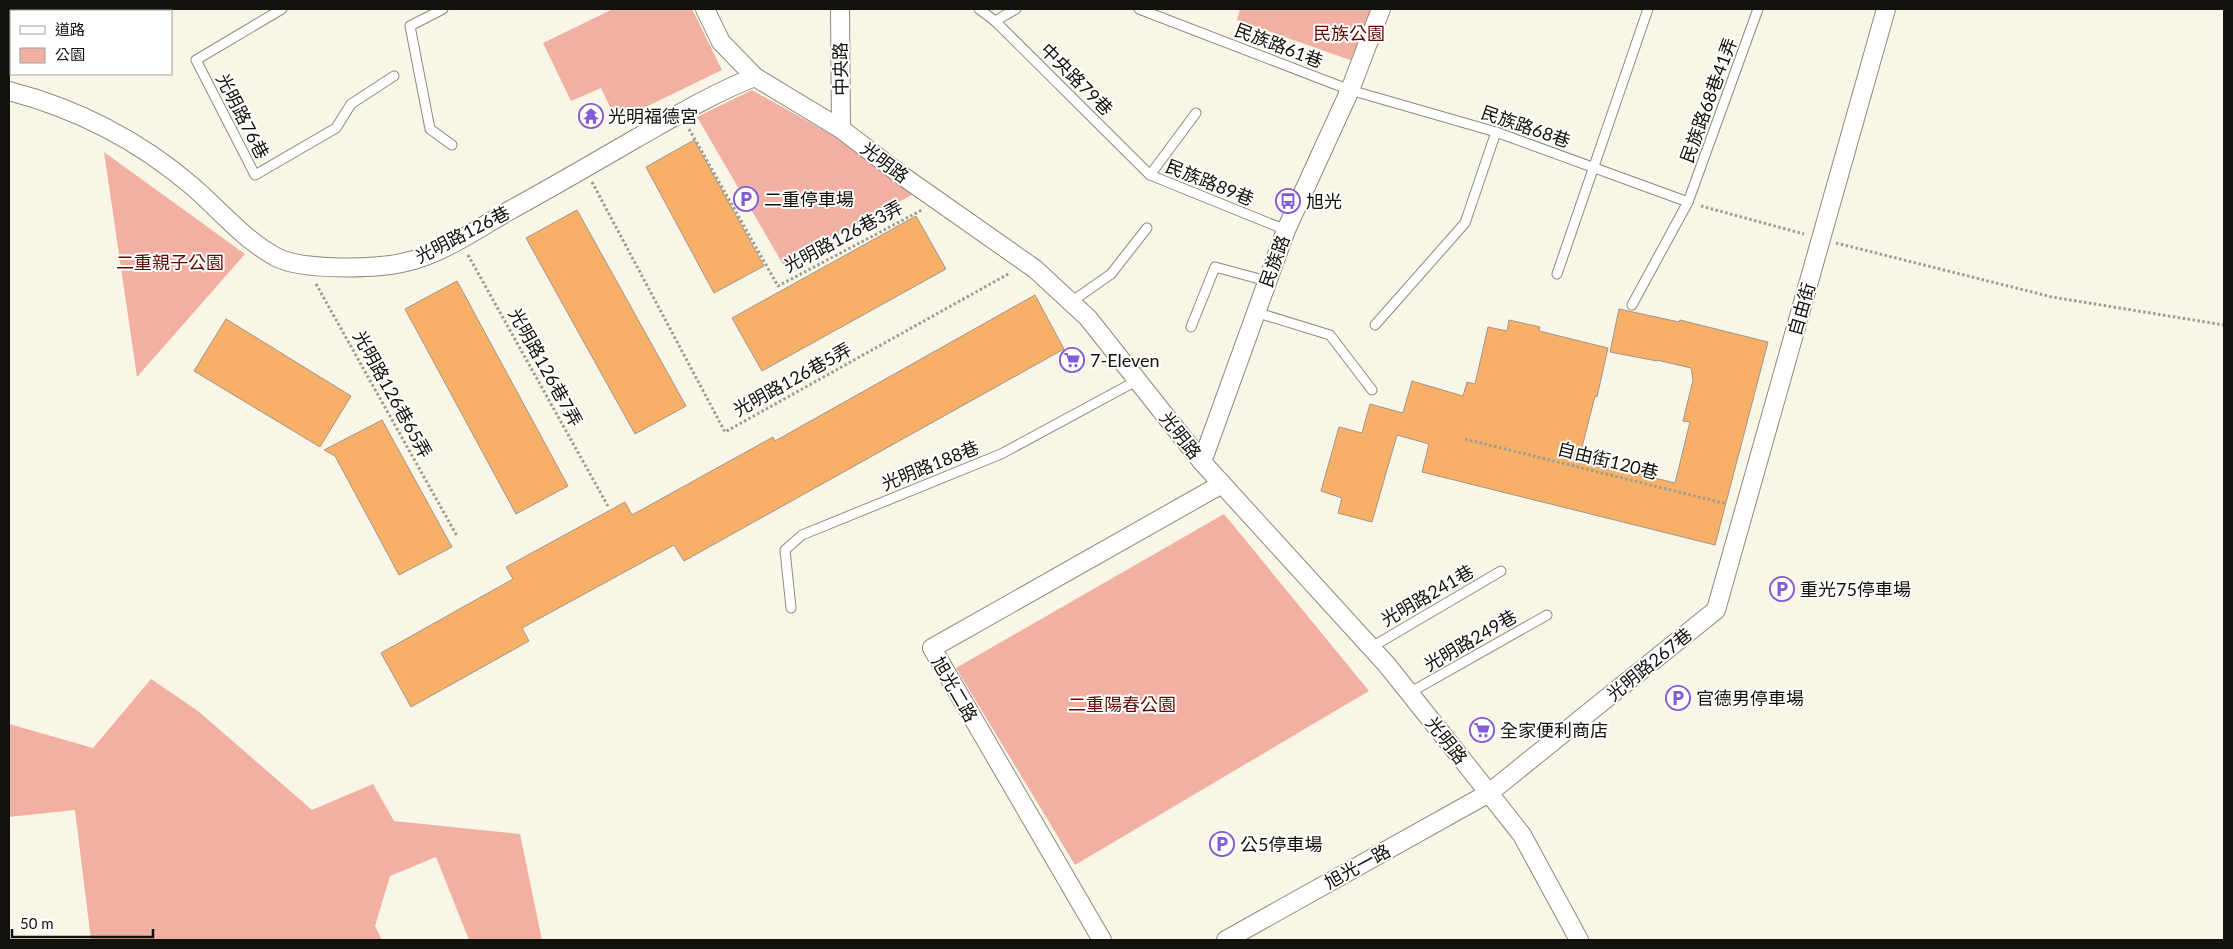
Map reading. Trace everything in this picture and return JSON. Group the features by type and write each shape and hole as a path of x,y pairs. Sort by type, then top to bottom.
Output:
{"street":[{"name":"光明路","path":"705,9 721,42 755,77 841,128 1027,264 1088,318 1202,462 1370,648 1409,693 1489,793 1522,835 1579,940"},
{"name":"中央路","path":"840,9 841,128"},
{"name":"民族路","path":"1202,462 1286,230 1350,90 1381,9"},
{"name":"自由街","path":"1716,610 1886,9"},
{"name":"光明路126巷","path":"9,91 68,109 130,138 192,186 240,232 277,258 306,266 355,267 406,262 459,239 585,169 718,91 755,77"},
{"name":"旭光二路","path":"1102,940 932,648 1222,484"},
{"name":"光明路267巷","path":"1489,793 1716,610"},
{"name":"旭光一路","path":"1226,940 1489,793"}],"lane":[{"name":"光明路76巷","path":"282,9 196,60 255,176 336,128 351,104 394,76"},
{"path":"443,9 410,26 430,129 452,145"},
{"name":"中央路79巷","path":"979,9 995,21 1150,175"},
{"path":"995,21 1016,9"},
{"name":"民族路61巷","path":"1139,9 1150,10 1350,90"},
{"path":"1557,274 1648,9"},
{"name":"民族路68巷41弄","path":"1632,306 1688,202 1758,9"},
{"name":"民族路68巷","path":"1350,90 1496,132 1688,202"},
{"path":"1150,175 1196,113"},
{"path":"1375,325 1465,223 1496,132"},
{"name":"民族路89巷","path":"1150,175 1286,230"},
{"path":"1071,302 1111,274 1146,228"},
{"path":"1191,327 1216,267 1267,281"},
{"path":"1255,312 1330,335 1372,390"},
{"name":"光明路188巷","path":"791,608 785,550 802,535 1001,454 1138,380"},
{"name":"光明路241巷","path":"1370,648 1501,571"},
{"name":"光明路249巷","path":"1409,693 1547,615"}],"path":[{"name":"光明路126巷3弄","path":"680,113 778,286 939,201"},
{"name":"光明路126巷5弄","path":"585,169 725,432 1027,264"},
{"path":"1688,202 1821,239 2052,297 2224,325"},
{"name":"光明路126巷7弄","path":"459,239 609,508"},
{"name":"光明路126巷65弄","path":"306,266 457,536"},
{"name":"自由街120巷","path":"1465,439 1745,508"}],"green space":[{"path":"613,9 692,9 722,70 617,121 601,88 571,101 543,43"},
{"name":"民族公園","path":"1240,9 1384,9 1364,65 1237,20"},
{"path":"752,90 841,140 915,193 784,266 697,117"},
{"name":"二重親子公園","path":"104,152 245,254 137,377"},
{"name":"二重陽春公園","path":"1224,514 1369,691 1075,865 956,668"},
{"path":"151,679 198,711 312,810 373,784 394,821 520,834 542,940 469,940 436,857 390,876 375,926 382,940 91,940 75,810 9,817 9,724 93,748"}],"building":[{"path":"694,140 764,266 714,293 646,167"},
{"path":"577,210 686,406 635,434 526,238"},
{"path":"916,216 946,269 762,371 732,318"},
{"path":"457,281 568,486 516,514 405,309"},
{"path":"1035,295 1064,349 684,561 674,545 522,628 529,641 411,707 381,653 513,579 506,567 625,502 632,515 773,437 775,441"},
{"path":"1619,309 1679,322 1680,320 1768,342 1715,545 1422,472 1429,444 1397,435 1372,522 1338,513 1342,498 1321,491 1339,427 1362,433 1370,404 1403,413 1412,381 1463,396 1467,382 1475,384 1488,327 1507,331 1509,320 1540,327 1539,331 1608,348 1597,397 1595,396 1579,459 1675,483 1690,422 1683,421 1693,380 1691,368 1610,352"},
{"path":"226,319 351,396 320,447 194,371"},
{"path":"382,420 452,547 399,575 335,456 324,450"}],"place":[{"name":"光明福德宮","path":"591,116"},
{"name":"二重停車場","path":"746,199"},
{"name":"旭光","path":"1288,201"},
{"name":"7-Eleven","path":"1072,360"},
{"name":"重光75停車場","path":"1782,589"},
{"name":"官德男停車場","path":"1678,698"},
{"name":"全家便利商店","path":"1482,730"},
{"name":"公5停車場","path":"1222,844"}]}
